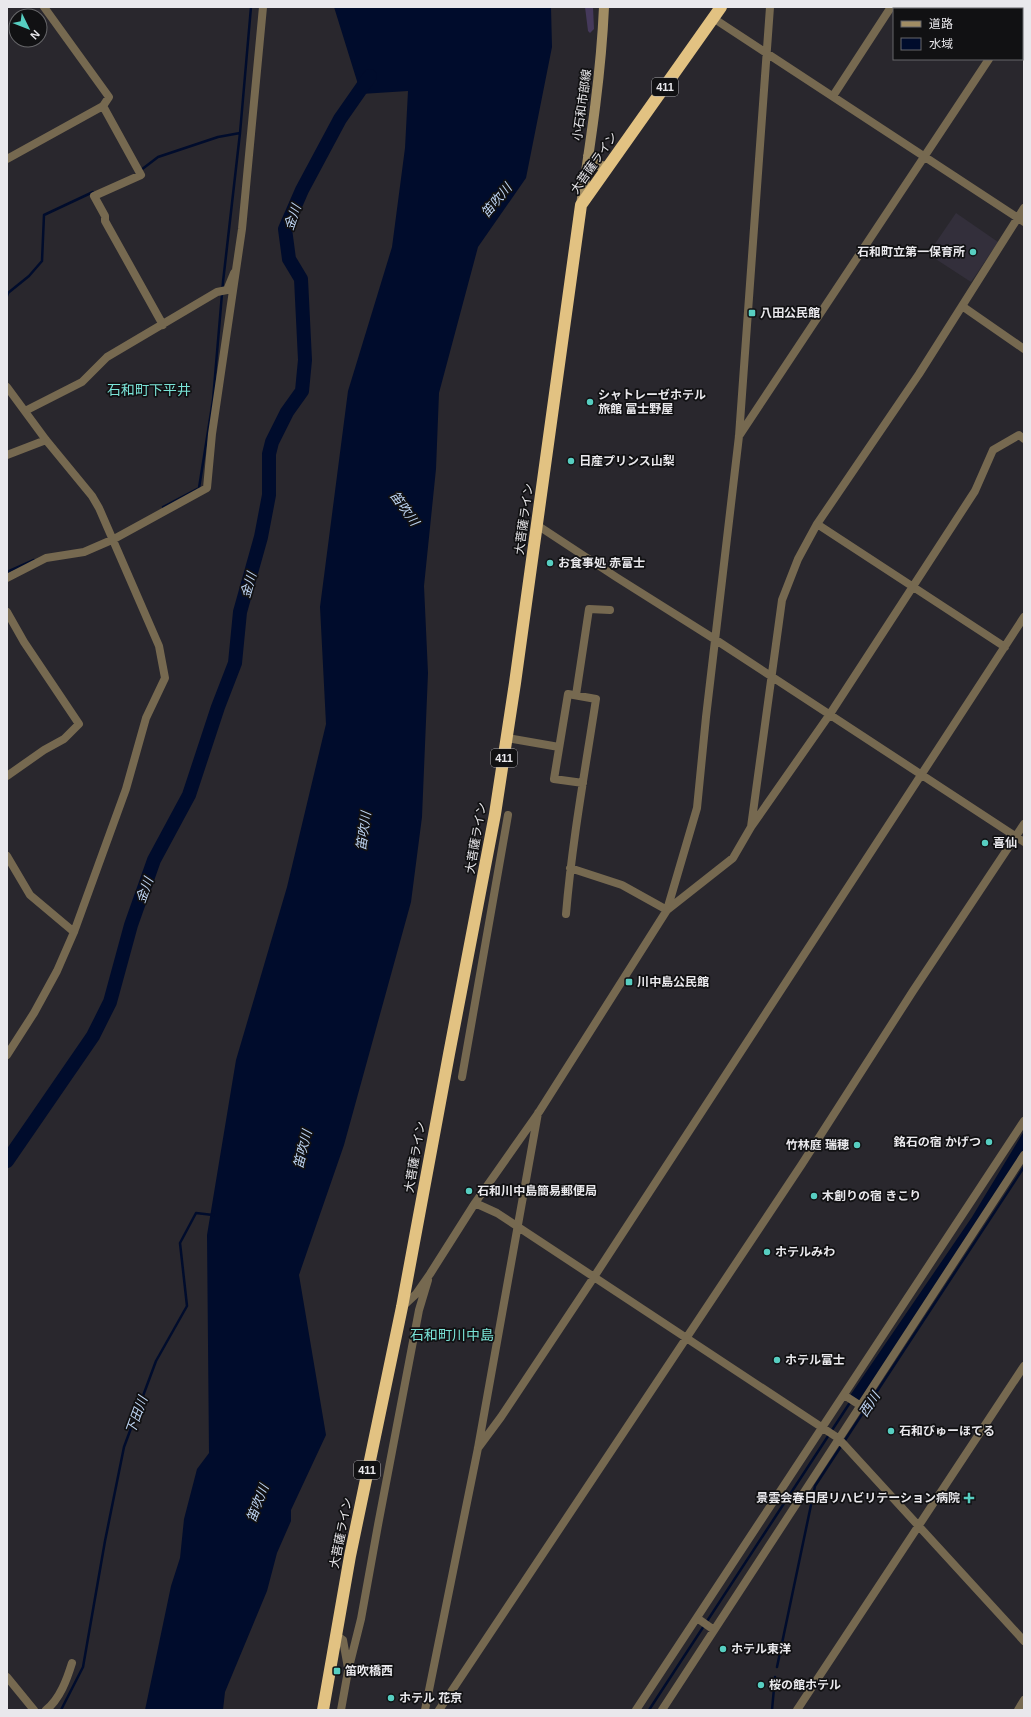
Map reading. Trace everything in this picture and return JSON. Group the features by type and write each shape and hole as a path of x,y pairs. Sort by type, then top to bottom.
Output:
{"highway":[{"name":"大菩薩ライン","path":"323,1710 366,1479 402,1307 495,814 507,738 581,205 721,7"}],"main road":[{"name":"小石和市部線","path":"581,205 602,54 604,7"},
{"path":"588,156 598,165 604,167 609,166"}],"street":[{"path":"7,159 103,106 109,97 44,7"},
{"path":"7,578 46,558 84,552 207,488 212,434 238,263 263,7"},
{"path":"402,1307 416,1294 430,1274 475,1203 538,1112 667,910 697,808 706,717 739,436 770,7"},
{"path":"833,96 891,7"},
{"path":"713,18 1021,220"},
{"path":"739,436 988,60"},
{"path":"103,106 141,175 94,196 105,216 105,221 163,325"},
{"path":"751,827 773,676 782,600 798,559 818,524 919,374 962,306 1021,220 1024,208"},
{"path":"25,411 82,382 107,357 217,292 227,290 238,263"},
{"path":"962,306 1024,349"},
{"path":"7,387 46,440 92,496 113,537 159,646 165,678 146,718 126,789 74,932 57,971 34,1013 7,1055"},
{"path":"667,910 733,858 751,827 830,714 975,491 993,450 1022,435"},
{"path":"7,455 46,440"},
{"path":"818,524 913,585 1005,647"},
{"path":"537,525 616,578 773,676 920,775 1024,842"},
{"path":"576,695 588,609 610,610"},
{"path":"7,612 24,642 79,724 64,739 44,750 7,776"},
{"path":"478,1448 501,1417 594,1277 1024,617"},
{"path":"566,914 570,868 596,699 568,694 554,779 583,783"},
{"path":"507,738 559,747"},
{"path":"462,1077 508,815"},
{"path":"439,1710 802,1164 1024,824"},
{"path":"7,856 30,895 74,932"},
{"path":"570,868 622,885 667,910"},
{"path":"481,887 495,892"},
{"path":"425,1710 478,1448 519,1228 538,1112"},
{"path":"636,1710 846,1397 1024,1121"},
{"path":"662,1710 1024,1155"},
{"path":"475,1203 497,1213 838,1439 1024,1641"},
{"path":"341,1710 348,1671 361,1619 419,1310 430,1274"},
{"path":"797,1710 1024,1366"},
{"path":"846,1397 859,1406"},
{"path":"697,1618 714,1630"},
{"path":"336,1635 343,1640 348,1671"},
{"path":"46,1710 56,1698 67,1680 72,1663"},
{"path":"7,1676 34,1710"},
{"path":"1018,1710 1024,1700"}],"shaded area":[{"path":"585,7 593,7 594,29 590,33 588,31"},
{"path":"956,213 998,242 971,282 928,254"}],"water":[{"name":"笛吹川","path":"334,7 551,7 552,47 526,178 478,247 439,393 436,469 424,586 428,673 422,817 411,902 344,1145 299,1275 326,1435 291,1510 291,1521 277,1553 267,1591 225,1692 223,1710 145,1710 171,1586 180,1558 184,1519 197,1469 209,1453 207,1235 236,1060 287,887 326,724 320,607 348,391 392,247 405,148 408,91 361,94"},
{"path":"1024,1131 1024,1150 858,1403 849,1397 972,1217"}],"waterway":[{"path":"163,507 199,488 213,400 223,282 240,133 251,7"},
{"name":"金川","path":"7,1161 93,1036 110,1002 131,925 154,860 189,795 218,707 235,663 240,612 261,537 269,495 269,454 272,442 287,412 302,391 305,360 301,279 289,259 285,229 302,190 340,119 370,76"},
{"path":"141,170 158,157 218,137 240,133"},
{"path":"7,296 8,293 29,276 42,261 44,215 93,192"},
{"path":"7,572 34,560"},
{"name":"西川","path":"777,1667 815,1486 1024,1167"},
{"name":"下田川","path":"61,1710 83,1667 105,1541 124,1447 156,1361 187,1306 180,1243 196,1213 213,1215"},
{"path":"649,1710 851,1401"},
{"name":"西川","path":"772,1710 775,1677"}],"place":[{"name":"石和町立第一保育所","path":"973,252"},
{"name":"八田公民館","path":"752,313"},
{"name":"シャトレーゼホテル 旅館 富士野屋","path":"590,402"},
{"name":"日産プリンス山梨","path":"571,461"},
{"name":"お食事処 赤富士","path":"550,563"},
{"name":"喜仙","path":"985,843"},
{"name":"川中島公民館","path":"629,982"},
{"name":"銘石の宿 かげつ","path":"989,1142"},
{"name":"竹林庭 瑞穂","path":"857,1145"},
{"name":"石和川中島簡易郵便局","path":"469,1191"},
{"name":"木創りの宿 きこり","path":"814,1196"},
{"name":"ホテルみわ","path":"767,1252"},
{"name":"ホテル富士","path":"777,1360"},
{"name":"石和びゅーほてる","path":"891,1431"},
{"name":"景雲会春日居リハビリテーション病院","path":"969,1498"},
{"name":"ホテル東洋","path":"723,1649"},
{"name":"笛吹橋西","path":"337,1671"},
{"name":"桜の館ホテル","path":"761,1685"},
{"name":"ホテル 花京","path":"391,1698"}],"district":[{"name":"石和町下平井","path":"149,390"},
{"name":"石和町川中島","path":"452,1335"}]}
